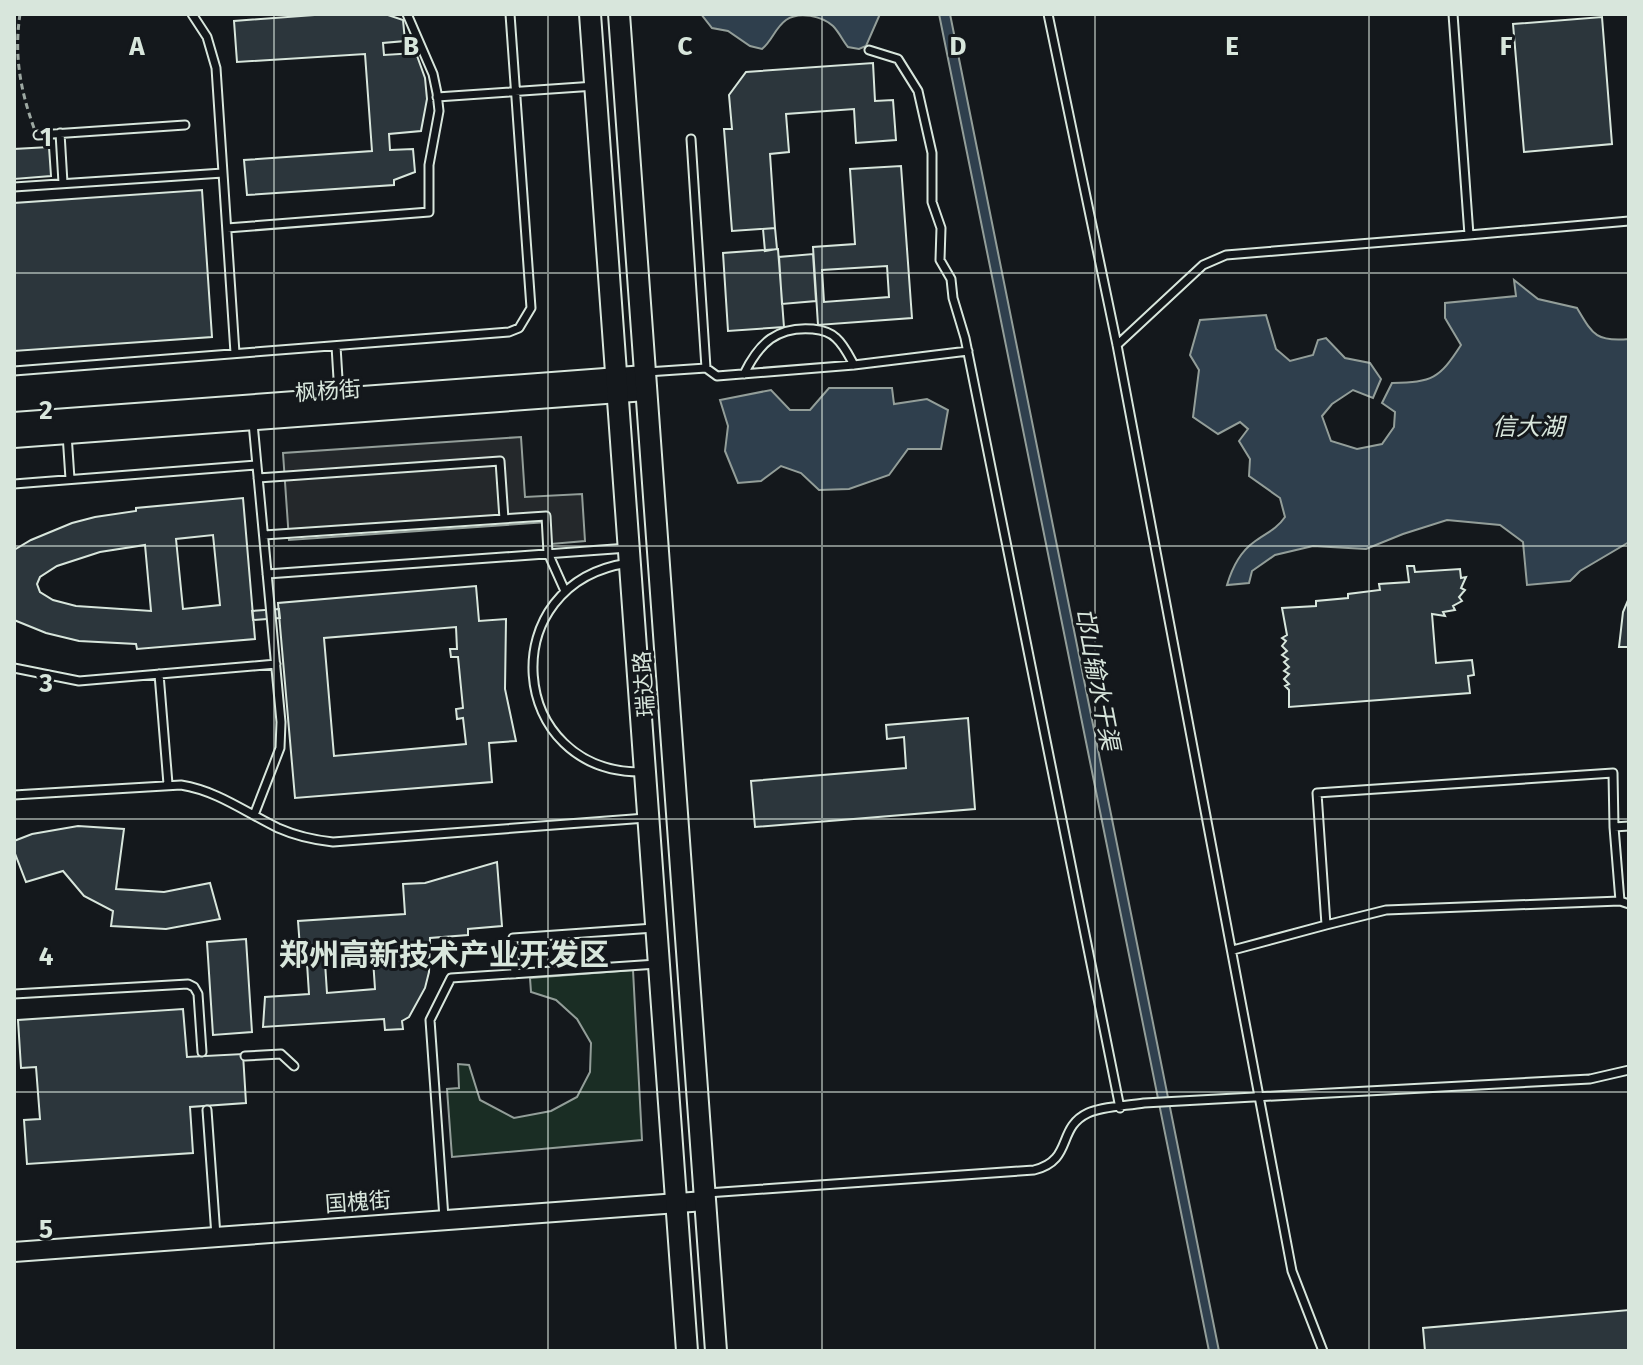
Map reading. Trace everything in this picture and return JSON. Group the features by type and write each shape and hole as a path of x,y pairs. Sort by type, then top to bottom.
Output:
{"main road":[{"name":"瑞达路","path":"590,14 687,1351"},
{"name":"瑞达路","path":"619,14 716,1351"}],"street":[{"name":"枫杨街","path":"14,438 253,420 617,385 645,379"},
{"name":"枫杨街","path":"14,422 340,398 617,385"},
{"name":"国槐街","path":"14,1252 676,1203 705,1197"}],"lane":[{"path":"192,14 213,51 235,353"},
{"path":"227,228 429,212 429,175 439,111 433,74 407,14"},
{"path":"14,371 509,332 519,328 531,308 510,14"},
{"path":"1048,14 1117,345 1292,1271 1323,1351"},
{"path":"1453,14 1469,235"},
{"path":"869,50 898,59 918,91 932,153 932,202 941,228 940,260 951,279 953,298 968,351 1120,1108"},
{"path":"437,97 595,86"},
{"path":"38,135 185,125"},
{"path":"60,133 63,183"},
{"path":"691,139 706,368"},
{"path":"14,187 223,173"},
{"path":"1117,345 1203,265 1226,255 1629,221"},
{"path":"744,374 757,351 773,335 801,328 829,333 839,340 854,365"},
{"path":"336,346 340,398"},
{"path":"645,379 706,368 717,376 854,365 968,351"},
{"path":"253,420 281,722 280,748 254,815"},
{"path":"67,434 70,479"},
{"path":"258,478 500,461 504,519"},
{"path":"14,484 257,465"},
{"path":"264,535 546,516 548,553 565,591"},
{"path":"267,574 548,553 630,558"},
{"path":"630,558 599,569 565,591 541,624 533,652 533,683 542,713 560,738 584,758 614,770 646,772"},
{"path":"14,668 79,681 276,664"},
{"path":"159,674 168,784"},
{"path":"1326,925 1317,793 1613,773 1620,901"},
{"path":"14,795 168,784 204,789 300,836 333,842 648,818"},
{"path":"1614,827 1629,826"},
{"path":"1233,950 1386,910 1620,901 1629,904"},
{"path":"515,974 513,938 656,928"},
{"path":"444,1220 430,1020 451,978 659,964"},
{"path":"14,994 188,984 198,994 202,1052"},
{"path":"245,1056 281,1054 294,1066"},
{"path":"705,1197 1034,1170 1049,1166 1059,1156 1073,1125 1088,1113 1144,1103 1590,1079 1629,1070"},
{"path":"207,1110 216,1237"}],"path":[{"path":"20,14 17,64 23,95 38,135"}],"green space":[{"path":"633,970 642,1140 452,1157 447,1089 459,1088 458,1064 469,1065 480,1100 514,1118 551,1111 577,1097 590,1072 591,1043 577,1019 556,1000 531,992 530,978"}],"shaded area":[{"path":"521,437 525,497 582,494 585,541 551,544 548,522 289,540 283,453"}],"water":[{"path":"701,14 880,14 866,46 859,49 848,47 828,23 804,15 786,20 762,49 750,46 728,31 712,28"},
{"path":"939,14 950,14 1219,1351 1209,1351"},
{"name":"信大湖","path":"1514,280 1538,299 1577,308 1587,325 1602,338 1629,339 1629,542 1580,571 1570,581 1527,585 1523,542 1500,525 1447,520 1366,549 1313,546 1275,555 1252,571 1249,583 1227,585 1245,551 1285,517 1280,498 1249,476 1250,459 1239,441 1248,429 1240,422 1218,434 1193,417 1199,370 1190,355 1200,320 1266,315 1276,349 1290,361 1313,355 1318,340 1326,338 1345,358 1370,363 1381,379 1373,398 1353,390 1332,404 1322,416 1331,441 1357,449 1382,444 1394,427 1395,412 1382,403 1392,383 1426,380 1434,376 1447,365 1461,345 1445,318 1445,303 1516,296"},
{"path":"829,388 892,388 894,404 927,399 948,410 941,449 908,449 889,475 849,489 819,490 801,473 781,466 761,481 738,483 725,451 728,426 720,400 771,390 790,410 810,410"}],"building":[{"path":"328,14 385,14 403,20 405,41 383,43 384,55 416,53 425,78 427,99 421,131 389,134 390,150 413,149 415,172 394,180 394,185 247,195 244,160 372,151 365,54 237,62 234,21"},
{"path":"1602,17 1612,144 1524,152 1513,24"},
{"path":"873,63 875,101 893,100 896,140 856,143 854,109 786,114 789,152 770,154 775,228 732,231 724,129 732,129 729,95 746,72"},
{"path":"49,147 51,176 14,179 14,149"},
{"path":"901,166 912,318 818,325 813,247 855,244 850,169","holes":["887,266 889,297 824,302 822,270"]},
{"path":"202,190 212,337 14,351 14,203"},
{"path":"775,228 777,249 765,251 763,229"},
{"path":"778,249 784,327 728,331 723,253"},
{"path":"813,254 816,301 782,304 779,257"},
{"path":"243,498 255,639 137,649 136,644 79,641 46,633 14,620 14,550 72,523 136,511 136,508","holes":["213,535 220,605 183,609 176,539","145,545 151,611 76,606 53,600 40,592 37,584 40,577 57,566 100,552"]},
{"path":"1407,566 1414,566 1415,572 1460,569 1461,578 1466,577 1461,588 1465,590 1459,597 1462,601 1453,606 1455,610 1443,612 1445,616 1432,614 1436,663 1472,660 1474,675 1468,676 1470,693 1289,707 1289,690 1285,686 1289,684 1284,679 1289,674 1284,671 1289,667 1284,662 1288,659 1282,655 1287,651 1282,646 1286,641 1282,638 1287,635 1282,608 1316,606 1316,601 1348,598 1348,594 1380,590 1379,584 1409,582"},
{"path":"476,586 479,621 506,619 505,689 516,741 489,743 492,782 295,798 278,603","holes":["456,627 457,649 450,649 451,657 458,657 463,708 456,709 457,719 463,718 466,744 334,756 324,638"]},
{"path":"1629,598 1629,647 1619,647 1623,612"},
{"path":"279,609 280,618 253,620 252,611"},
{"path":"968,718 975,809 755,827 751,781 906,768 904,737 887,739 886,725"},
{"path":"78,826 124,829 116,889 164,892 210,883 220,919 166,929 111,926 113,911 84,896 63,871 26,882 14,851 14,841 32,834"},
{"path":"497,862 502,926 468,929 468,935 430,938 425,988 409,1017 402,1021 403,1029 385,1030 384,1019 263,1027 265,997 309,994 306,948 300,948 298,921 405,914 403,884 425,883","holes":["372,944 375,989 327,993 324,947"]},
{"path":"246,939 252,1032 213,1035 207,942"},
{"path":"183,1009 187,1057 243,1054 246,1103 190,1107 193,1153 27,1164 24,1120 40,1119 36,1067 21,1068 18,1020"},
{"path":"1629,1310 1629,1351 1425,1351 1423,1328"}],"district":[{"name":"郑州高新技术产业开发区","path":"444,955"}],"water label":[{"name":"邙山输水干渠","path":"1097,679"}]}
